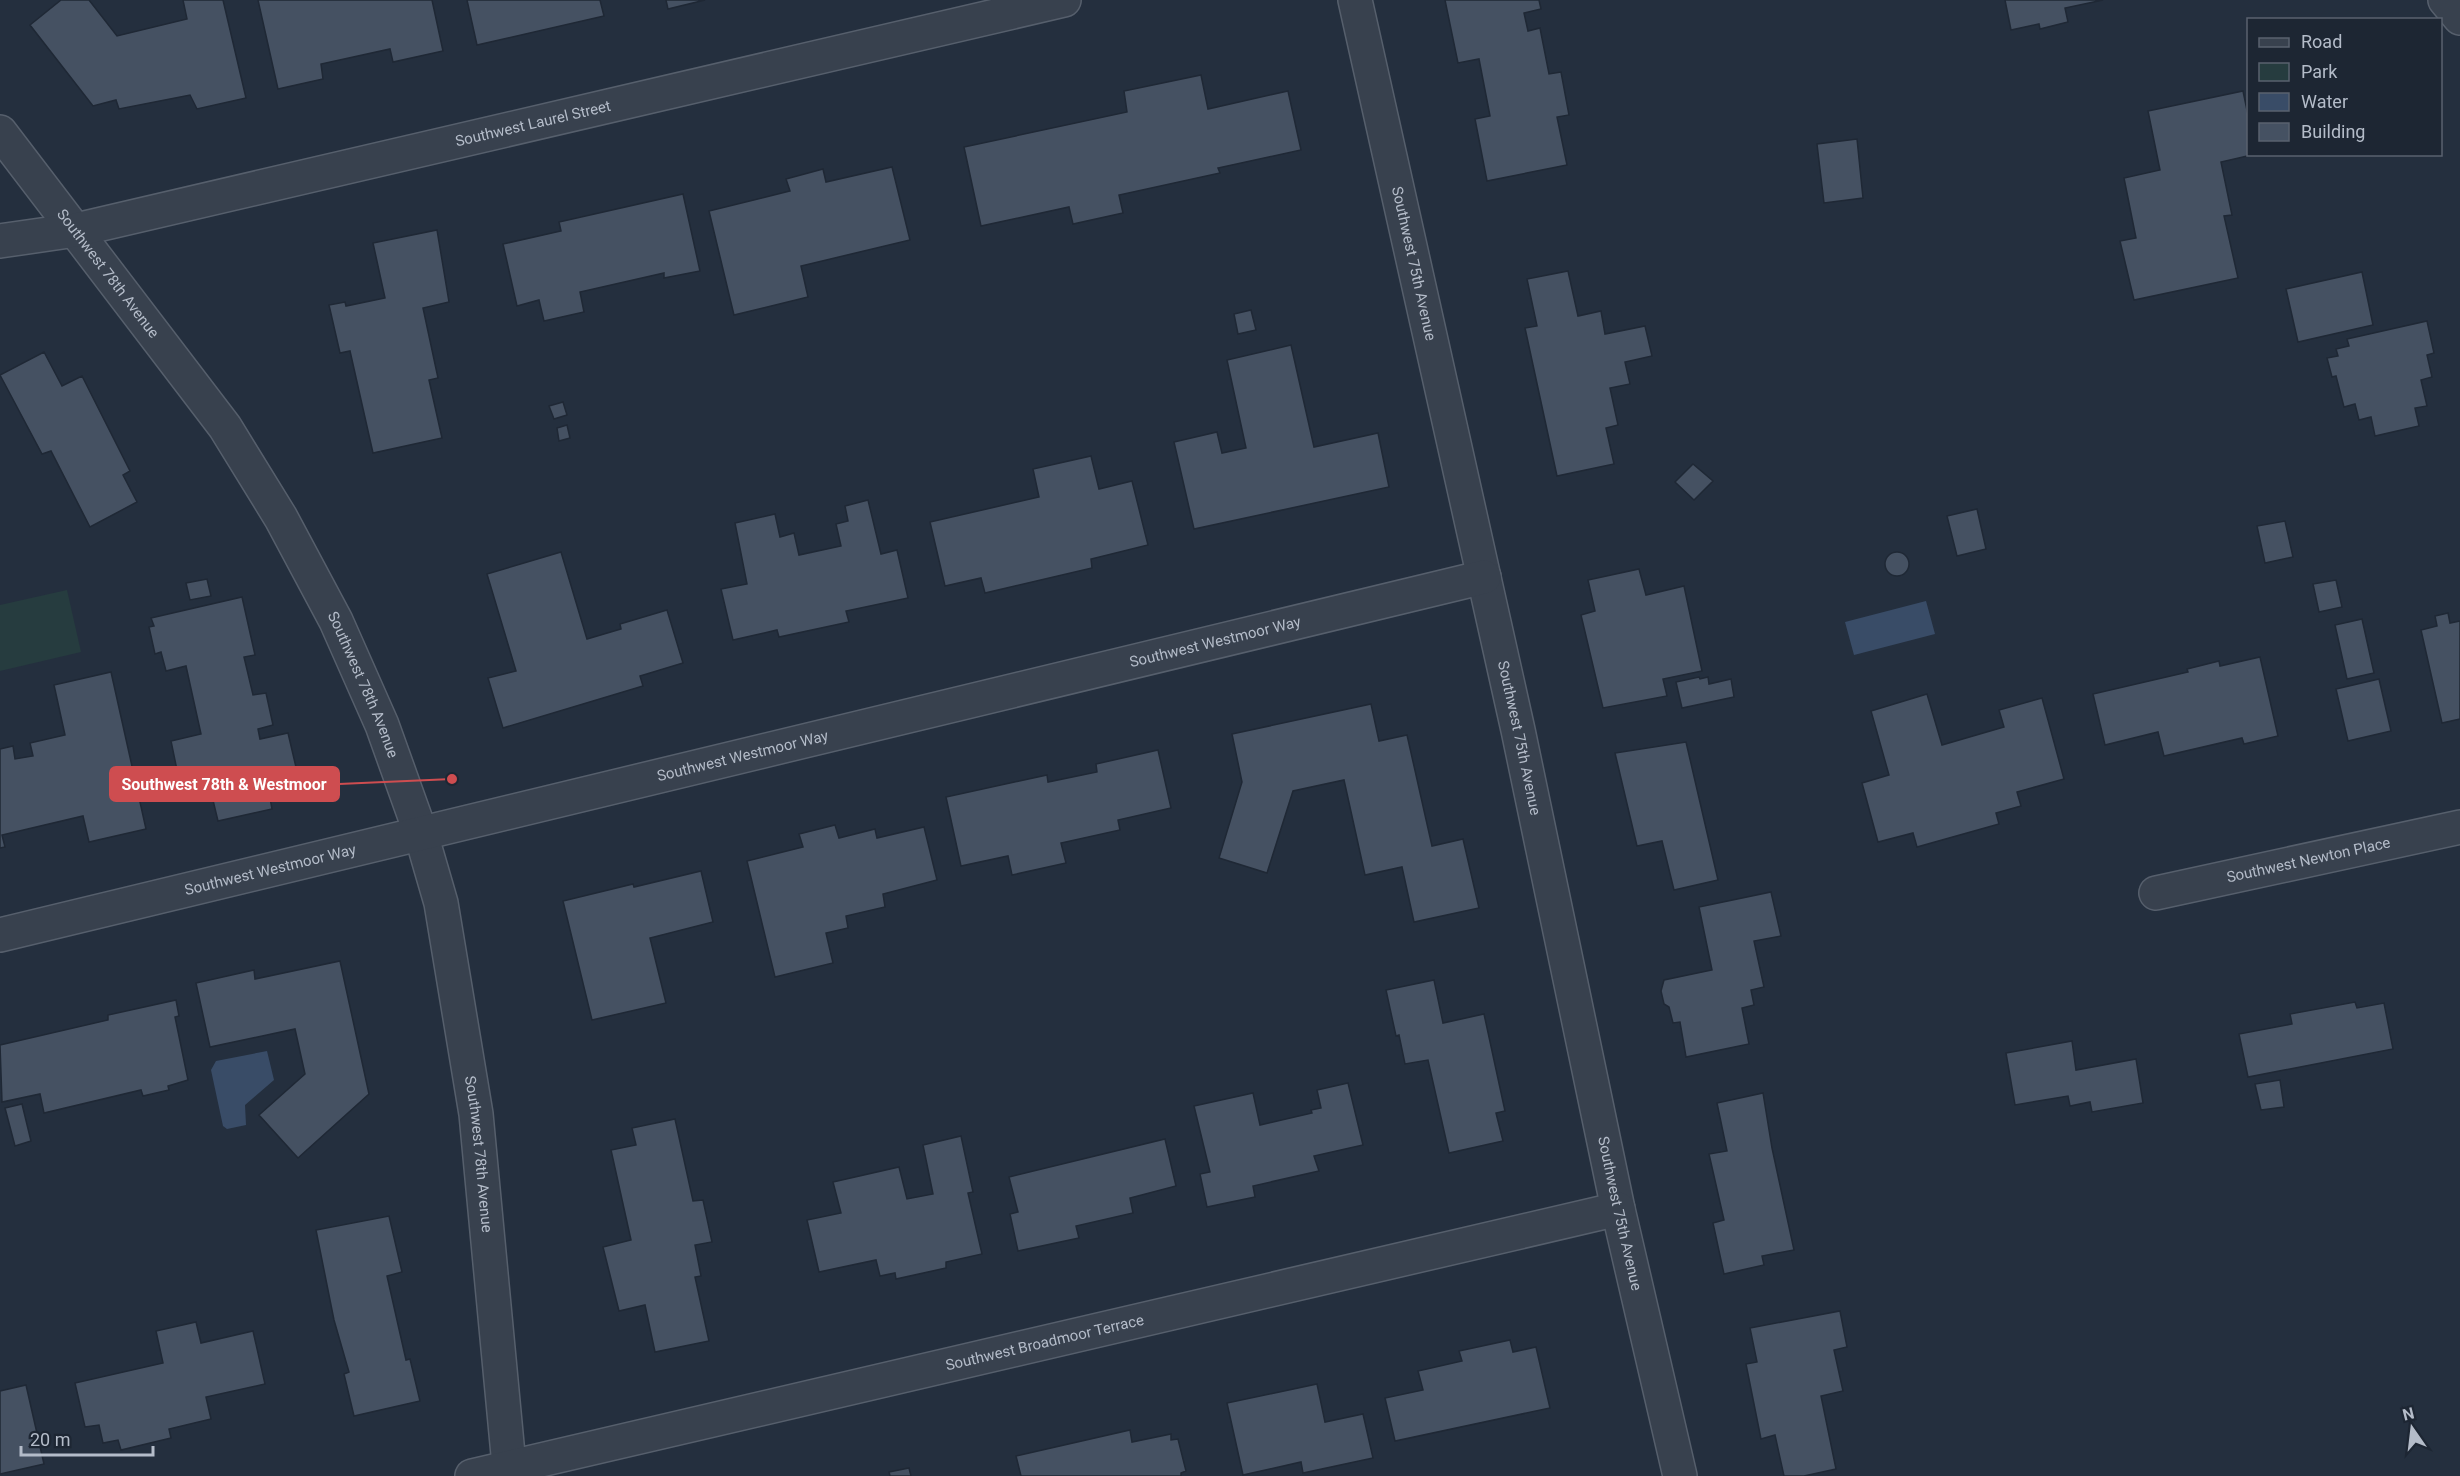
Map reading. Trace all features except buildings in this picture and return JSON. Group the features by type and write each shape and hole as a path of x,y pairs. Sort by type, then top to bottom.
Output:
{"street":[{"name":"Southwest Laurel Street","path":"0,241 76,230 1064,0"},
{"name":"Southwest 75th Avenue","path":"1355,0 1484,577 1618,1209 1680,1476"},
{"path":"2445,0 2460,18"},
{"name":"Southwest 78th Avenue","path":"0,132 225,427 281,518 336,621 382,725 422,834 441,903 476,1114 510,1472"},
{"name":"Southwest Westmoor Way","path":"0,935 1484,577"},
{"name":"Southwest Newton Place","path":"2156,893 2460,827"},
{"name":"Southwest Broadmoor Terrace","path":"472,1476 510,1472 1618,1209"}],"green space":[{"path":"67,590 81,652 0,671 0,605"}],"water":[{"path":"1926,601 1935,634 1854,655 1845,622"},
{"path":"267,1051 274,1080 245,1105 246,1125 227,1129 223,1126 211,1070 216,1061"}],"place":[{"name":"Southwest 78th & Westmoor","path":"452,779"}]}
